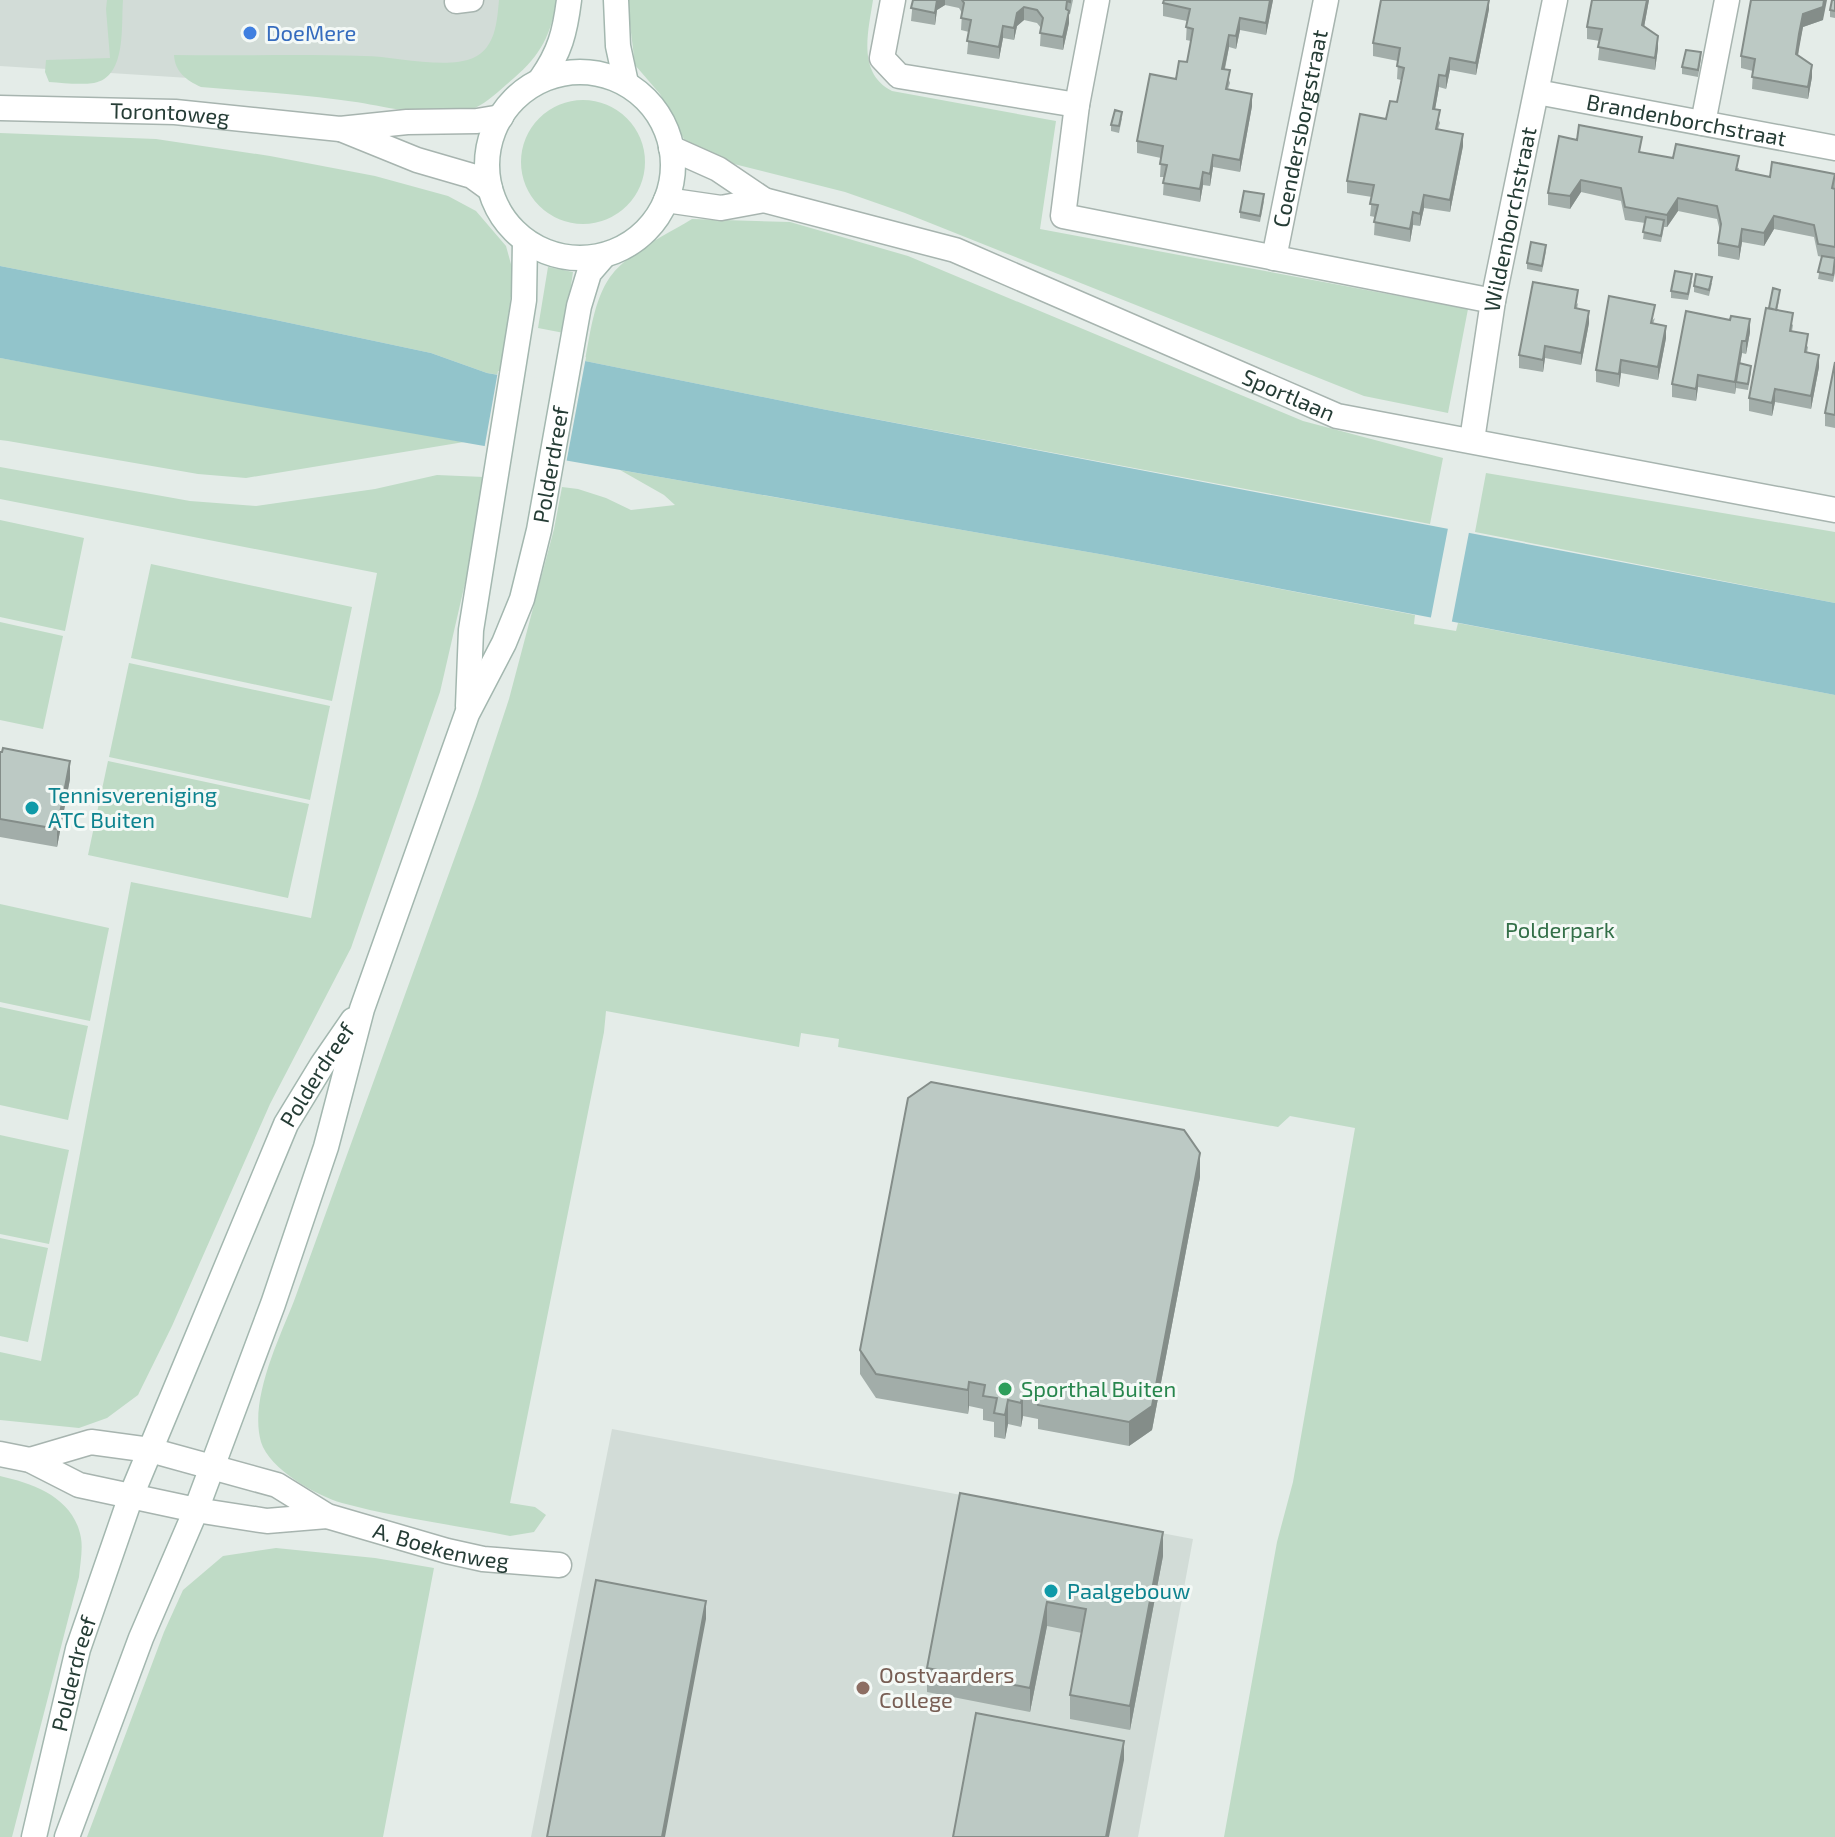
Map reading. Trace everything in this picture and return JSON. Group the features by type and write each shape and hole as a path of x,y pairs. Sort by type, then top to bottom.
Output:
{"street":[{"path":"541,79 554,60 565,32 569,0"},
{"path":"616,0 618,46 626,83"},
{"path":"893,0 882,58 899,76 1077,105"},
{"name":"Coendersborgstraat","path":"1097,0 1077,105 1063,216 1493,301"},
{"name":"Coendersborgstraat","path":"1274,258 1326,0"},
{"name":"Wildenborchstraat","path":"1472,440 1493,301 1555,0"},
{"path":"1703,123 1727,0"},
{"path":"584,70 626,83 648,101 663,124 671,148 673,174 666,200 650,225 627,246 602,258 548,254 525,241 498,211 490,189 486,161 489,139 518,95 541,79 562,72 584,70"},
{"name":"Brandenborchstraat","path":"1537,92 1835,148"},
{"name":"Torontoweg","path":"0,108 175,112 340,129 501,117"},
{"name":"Torontoweg","path":"340,129 417,160 472,176 490,189"},
{"name":"Sportlaan","path":"671,148 718,169 764,200 955,250 1337,416 1835,510"},
{"name":"Sportlaan","path":"666,200 721,208 764,200"},
{"path":"362,1009 467,714 471,630 524,300 525,241"},
{"name":"Polderdreef","path":"467,714 504,643 522,599 539,530 579,306 589,273 602,258"},
{"name":"Polderdreef","path":"34,1837 78,1649 131,1496 286,1124 322,1065 362,1009"},
{"name":"Polderdreef","path":"67,1837 141,1638 196,1510 273,1304 326,1147 362,1009"},
{"name":"A. Boekenweg","path":"30,1460 91,1442 150,1450 277,1485 327,1516 447,1551 483,1559 559,1565"},
{"path":"0,1454 30,1460"},
{"name":"A. Boekenweg","path":"30,1460 79,1485 196,1510 267,1521 327,1516"}],"shaded area":[{"name":"DoeMere","path":"0,0 505,0 487,97 0,66"},
{"name":"Oostvaarders College","path":"612,1429 1193,1539 1138,1837 531,1837"}],"green space":[{"path":"107,0 123,0 120,49 112,71 105,79 94,83 49,82 45,72 46,60 110,58"},
{"path":"499,0 556,0 551,23 538,53 485,102 460,112 427,113 323,98 201,87 182,75 175,61 174,55 376,57 434,63 462,61 481,53 491,41"},
{"path":"627,0 873,0 868,39 869,63 881,83 892,91 1056,121 1040,229 1468,309 1448,413 1364,396 905,213 845,192 726,162 686,143 660,94 635,65"},
{"path":"583,100 607,104 627,118 641,138 645,162 641,186 627,206 607,220 583,224 559,220 539,206 525,186 521,162 525,138 539,118 559,104"},
{"path":"0,133 156,139 375,176 448,196 476,211 506,246 514,275 500,375 431,353 0,266"},
{"path":"692,219 790,222 908,256 1303,421 1443,458 1430,524 585,361 596,307 610,277 637,252"},
{"path":"548,267 573,272 564,333 538,328"},
{"path":"0,358 464,442 246,478 198,474 0,440"},
{"path":"0,467 190,501 256,506 375,489 437,475 484,477 471,557 440,692 351,948 270,1104 172,1326 138,1395 107,1418 79,1428 0,1420 0,1352 41,1361 131,882 311,918 377,573 0,499"},
{"name":"Polderpark","path":"620,470 1105,555 1415,615 1414,624 1456,631 1458,623 1835,695 1835,1837 1224,1837 1277,1542 1293,1482 1355,1128 1290,1116 1278,1127 838,1047 839,1039 801,1033 799,1047 606,1011 510,1503 535,1507 546,1515 534,1532 510,1536 342,1503 307,1488 274,1462 261,1442 258,1425 267,1370 477,796 509,699 554,529 562,487 606,498 631,510 675,505 664,495"},
{"path":"1486,473 1835,532 1835,603 1475,532"},
{"path":"0,520 84,538 65,631 0,617"},
{"path":"151,564 352,607 332,701 131,658"},
{"path":"0,622 63,636 43,729 0,720"},
{"path":"129,663 330,706 310,800 109,757"},
{"path":"108,761 309,804 288,898 88,855"},
{"path":"0,904 109,928 90,1021 0,1002"},
{"path":"0,1007 88,1026 68,1120 0,1105"},
{"path":"0,1135 69,1150 49,1244 0,1234"},
{"path":"0,1238 48,1248 28,1342 0,1336"},
{"path":"0,1476 26,1483 62,1503 77,1524 82,1543 79,1577 12,1837 0,1837"},
{"path":"276,1548 375,1558 434,1568 383,1837 87,1837 164,1632 183,1590 223,1556"}],"water":[{"path":"0,266 431,353 487,373 540,382 585,361 1835,603 1835,695 1105,555 233,402 0,358"}],"pier":[{"path":"586,357 566,464 484,450 498,371 540,378"},
{"path":"1449,523 1470,527 1451,626 1430,622"}],"building":[{"path":"913,0 937,0 935,13 911,8"},
{"path":"962,0 1070,0 1070,2 1067,1 1066,9 1069,11 1063,37 1040,33 1043,18 1037,10 1024,7 1017,13 1014,28 1003,26 999,47 967,41 971,20 961,18"},
{"path":"1164,0 1270,0 1266,23 1240,18 1236,36 1229,35 1222,69 1230,70 1226,89 1252,94 1240,160 1213,155 1210,174 1203,172 1200,189 1163,183 1167,165 1160,164 1163,146 1137,141 1150,74 1176,79 1179,61 1187,62 1193,29 1186,27 1190,9 1163,3"},
{"path":"1381,0 1489,0 1476,63 1450,58 1446,76 1439,75 1433,109 1440,110 1436,129 1463,134 1450,200 1424,195 1420,214 1413,212 1410,229 1374,222 1378,205 1370,204 1374,185 1347,181 1360,114 1386,119 1390,101 1397,102 1404,68 1397,66 1400,48 1373,43"},
{"path":"1592,0 1647,0 1642,25 1658,36 1655,58 1598,47 1602,29 1587,27"},
{"path":"1751,0 1824,0 1823,7 1803,14 1799,34 1796,54 1812,65 1808,87 1752,77 1755,59 1741,56"},
{"path":"1832,0 1835,0 1835,11 1830,10"},
{"path":"1686,50 1701,52 1698,70 1682,67"},
{"path":"1115,110 1122,112 1119,126 1111,125"},
{"path":"1579,125 1642,137 1639,152 1673,158 1676,144 1739,156 1736,170 1770,177 1772,162 1835,174 1832,188 1835,189 1835,247 1818,244 1814,225 1774,216 1764,233 1742,229 1739,247 1718,243 1721,224 1717,206 1678,198 1667,215 1625,207 1621,188 1581,180 1570,196 1548,193 1559,136 1577,140"},
{"path":"1244,191 1264,194 1260,216 1240,212"},
{"path":"1646,217 1664,220 1661,236 1643,232"},
{"path":"1531,242 1546,245 1542,266 1527,263"},
{"path":"1822,256 1835,258 1833,275 1818,272"},
{"path":"1675,271 1692,274 1688,294 1671,291"},
{"path":"1696,274 1712,277 1709,290 1694,286"},
{"path":"1533,282 1578,290 1575,308 1589,311 1581,353 1545,346 1543,360 1519,355"},
{"path":"1773,288 1780,290 1776,310 1769,308"},
{"path":"1609,296 1655,305 1651,323 1666,326 1658,367 1621,360 1619,374 1596,370"},
{"path":"1766,308 1793,313 1790,331 1808,334 1805,352 1819,355 1811,396 1775,389 1772,403 1749,398"},
{"path":"1686,311 1730,320 1731,316 1750,319 1746,341 1742,341 1735,382 1698,375 1696,389 1672,384"},
{"path":"1835,362 1835,415 1825,413"},
{"path":"1739,363 1751,366 1748,384 1736,382"},
{"name":"Tennisvereniging ATC Buiten","path":"3,748 70,761 57,829 0,819 0,752"},
{"path":"931,1082 1184,1130 1200,1153 1152,1406 1129,1422 1038,1405 1039,1396 1023,1392 1021,1403 1008,1400 1005,1415 994,1413 997,1398 983,1396 985,1385 969,1382 968,1390 876,1374 860,1350 908,1098"},
{"name":"Paalgebouw","path":"960,1493 1163,1532 1130,1706 1070,1695 1086,1609 1047,1602 1030,1688 927,1668"},
{"path":"596,1580 706,1601 662,1837 547,1837"},
{"path":"976,1713 1124,1741 1106,1837 953,1837"}],"place":[{"name":"DoeMere","path":"250,33"},
{"name":"Tennisvereniging ATC Buiten","path":"32,808"},
{"name":"Sporthal Buiten","path":"1005,1389"},
{"name":"Paalgebouw","path":"1051,1591"},
{"name":"Oostvaarders College","path":"863,1688"}]}
